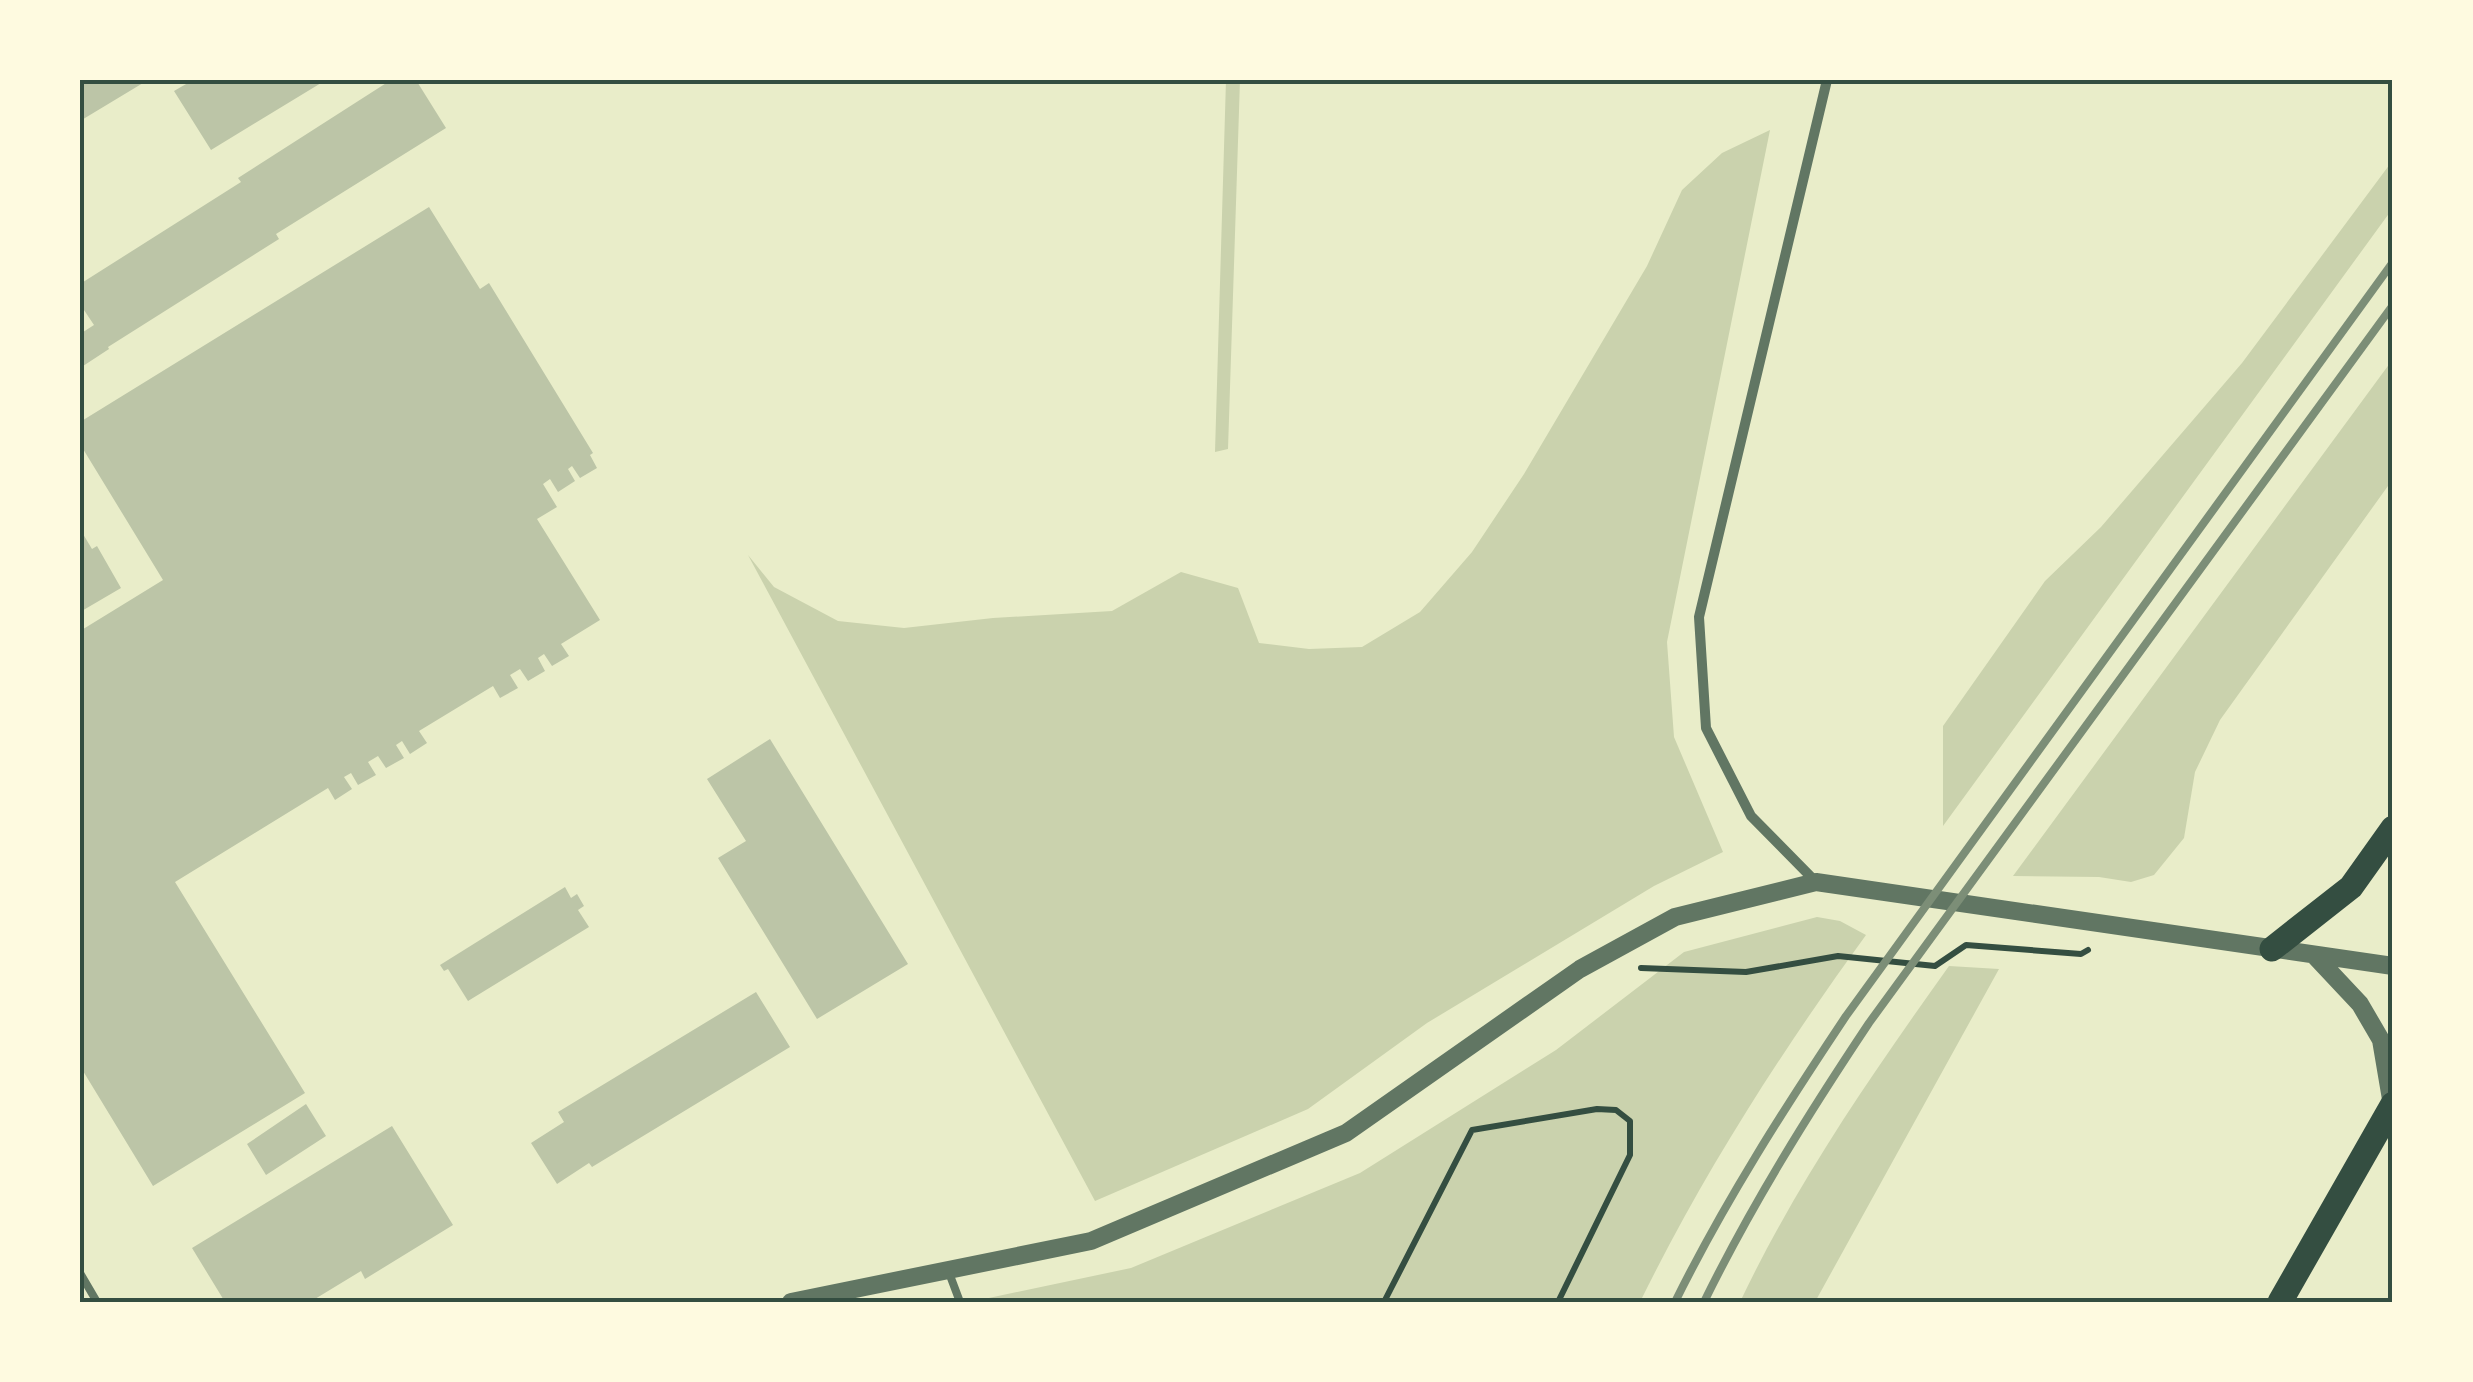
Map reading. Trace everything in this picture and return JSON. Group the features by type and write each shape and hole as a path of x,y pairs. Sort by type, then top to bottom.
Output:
{"main road":[{"path":"2272,949 2351,886 2393,828"},
{"path":"2280,1302 2393,1104"}],"street":[{"path":"1816,882 1751,816 1706,728 1699,617 1828,80"},
{"path":"791,1302 1091,1241 1346,1133 1580,969 1675,916 1816,882 2393,966"},
{"path":"2314,955 2360,1004 2381,1040 2393,1104"}],"lane":[{"path":"948,1270 960,1302"},
{"path":"80,1273 97,1302"}],"path":[{"path":"1633,968 1746,972 1838,956 1935,966 1966,945 2081,954 2129,928"},
{"path":"1384,1302 1472,1130 1616,1110 1630,1121 1630,1154 1558,1302"}],"green space":[{"path":"1226,80 1240,80 1228,449 1215,452"},
{"path":"1770,130 1667,642 1674,737 1723,852 1654,886 1427,1023 1308,1109 1095,1201 748,555 774,587 838,621 904,628 1112,611 1181,572 1238,588 1259,643 1309,649 1362,647 1420,612 1472,552 1524,474 1647,266 1682,190 1722,153"},
{"path":"2393,160 2393,208 1943,826 1943,726 2045,581 2101,527 2242,363"},
{"path":"2393,359 2393,479 2220,720 2195,772 2184,838 2154,875 2131,882 2099,877 2013,876"},
{"path":"1817,917 1840,921 1866,935 1745,1114 1690,1206 1640,1302 970,1302 1131,1268 1360,1173 1556,1050 1684,952"},
{"path":"1949,966 1999,969 1815,1302 1740,1302 1811,1171"}],"building":[{"path":"80,80 148,80 80,121"},
{"path":"193,80 326,80 211,150 174,91"},
{"path":"391,80 416,80 446,128 276,234 279,239 80,368 80,334 94,325 80,304 80,284 241,182 238,178"},
{"path":"429,207 480,289 489,283 593,453 590,455 597,468 580,478 572,466 568,469 575,481 558,492 550,479 543,484 557,507 537,519 600,620 561,644 569,656 552,666 544,654 538,658 545,671 528,681 520,669 510,675 518,688 500,698 493,686 419,731 427,743 410,754 402,741 396,745 404,758 386,768 378,756 368,762 376,775 358,785 351,773 344,777 352,789 335,800 328,788 175,882 305,1093 153,1186 80,1066 80,631 163,580 80,444 80,422"},
{"path":"80,529 92,549 97,546 121,588 80,612"},
{"path":"770,739 908,964 817,1019 718,858 746,841 707,779"},
{"path":"565,887 571,898 577,894 584,906 578,910 589,927 468,1001 448,969 444,971 440,965"},
{"path":"756,992 790,1047 592,1167 589,1163 557,1184 531,1143 564,1122 558,1112"},
{"path":"306,1104 326,1136 266,1175 247,1144"},
{"path":"392,1126 453,1225 365,1279 361,1271 310,1302 225,1302 192,1248"}],"railway":[{"path":"1675,1302 1756,1156 1846,1016 2393,262"},
{"path":"1704,1302 1782,1160 1869,1023 2393,305"}]}
